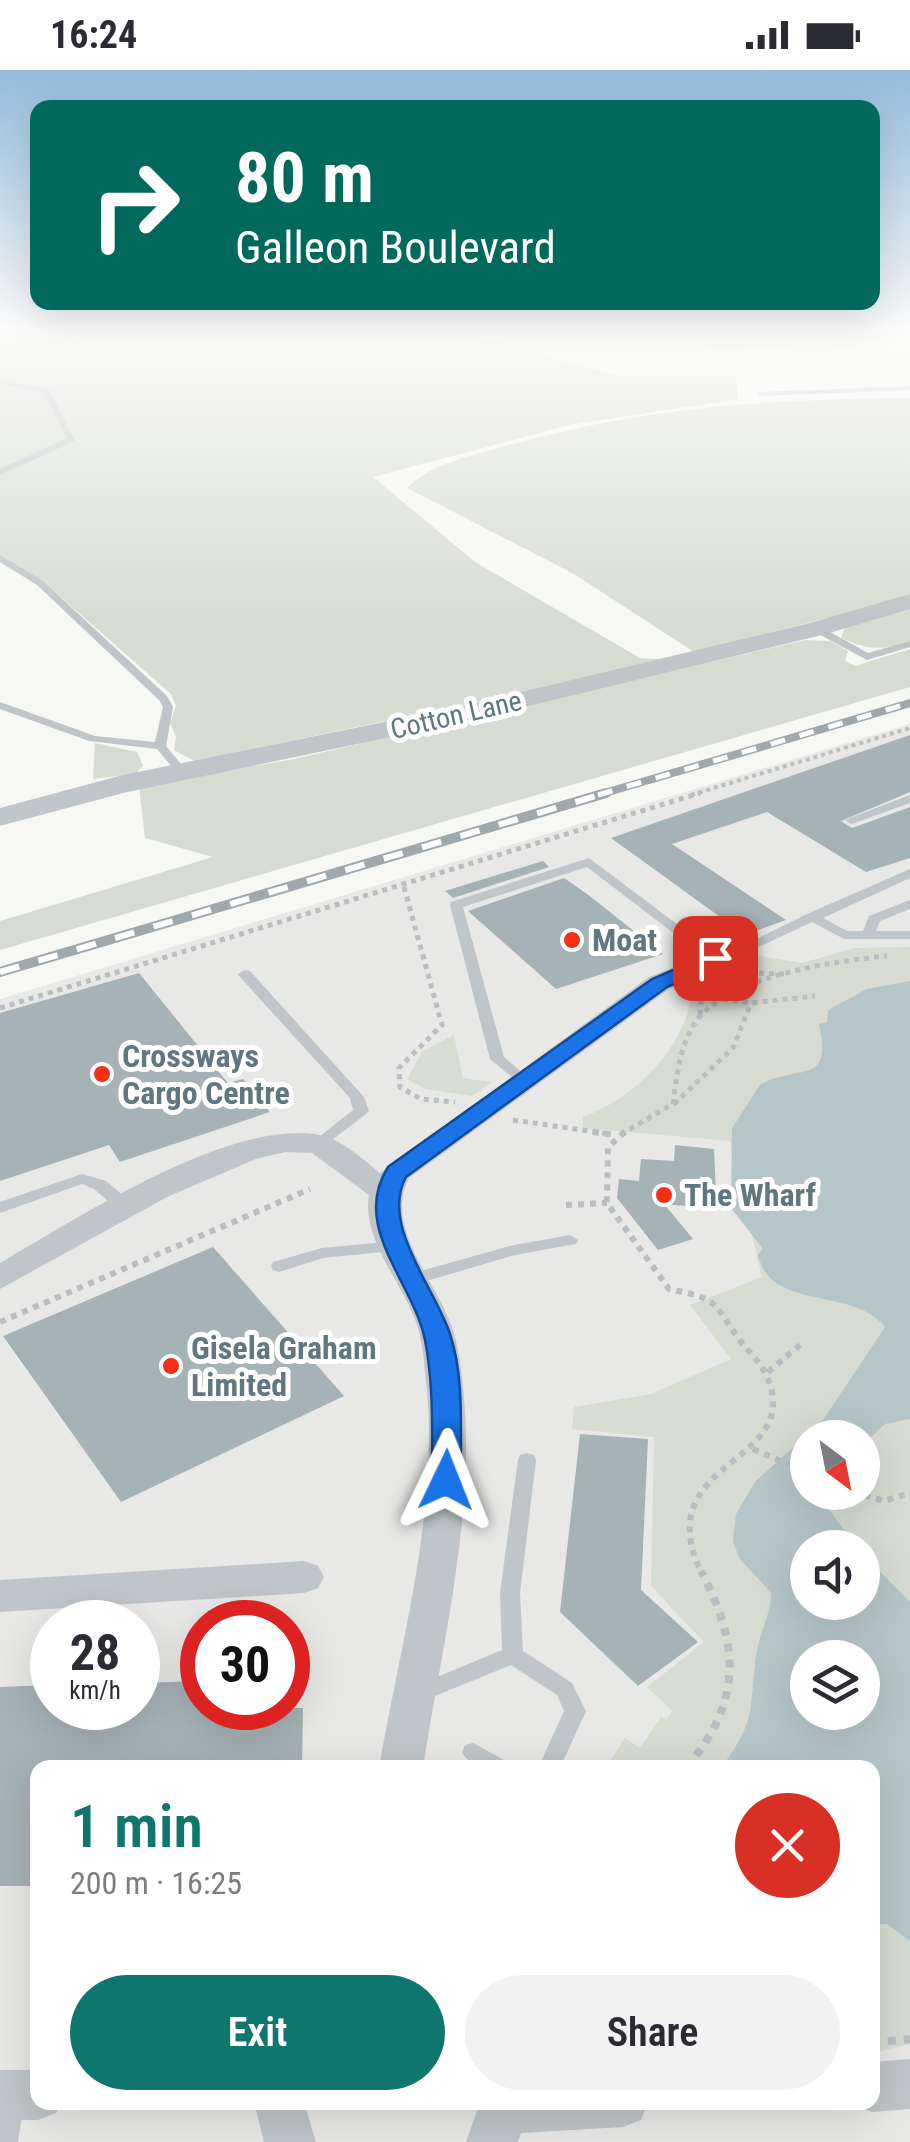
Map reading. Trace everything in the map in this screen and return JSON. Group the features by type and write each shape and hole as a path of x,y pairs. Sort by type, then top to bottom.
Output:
{"street":[{"name":"Cotton Lane","path":"0,817 182,772 393,730 816,629 910,601"},
{"path":"402,1760 441,1538 449,1452 438,1336 416,1278 388,1222 386,1192 396,1172 659,983 725,965"},
{"path":"0,1278 126,1207 240,1154 269,1146 318,1144 386,1192"},
{"path":"0,1596 304,1577"},
{"path":"880,2086 910,2084"},
{"path":"282,2110 290,2142"},
{"path":"500,2118 562,2110"}],"lane":[{"path":"0,472 72,439 66,428"},
{"path":"0,558 40,584 160,693 168,707 160,746"},
{"path":"816,629 867,657 910,644"},
{"path":"0,705 93,738 160,746 182,772"},
{"path":"851,820 910,799"},
{"path":"524,1082 497,1059 456,905 589,862 725,965 812,917 910,872"},
{"path":"868,934 874,919 910,904"},
{"path":"812,917 844,935 910,935"},
{"path":"245,974 357,1097 361,1110 318,1144"},
{"path":"0,1208 82,1179 100,1185 126,1207"},
{"path":"416,1278 514,1250 570,1240"},
{"path":"279,1266 322,1253 400,1246"},
{"path":"513,1655 510,1593 527,1460"},
{"path":"412,1696 513,1655"},
{"path":"513,1655 565,1689 575,1712 553,1760"},
{"path":"473,1752 486,1760"}],"path":[{"path":"0,1008 404,887 910,728"},
{"path":"404,887 442,1025 399,1068 400,1087 421,1100 466,1102"},
{"path":"700,1016 723,999 796,974 855,960 898,956"},
{"path":"674,1104 684,1046 700,1016 702,985 725,965 796,974"},
{"path":"723,999 751,1002 815,996"},
{"path":"692,1760 714,1733 727,1700 730,1664 726,1625 695,1558 687,1516 706,1483 753,1448 766,1430 773,1390 768,1372 708,1298 664,1285 607,1203 608,1147 619,1135 674,1104 727,1057 748,1030 751,1002"},
{"path":"505,1118 619,1135"},
{"path":"0,1322 310,1190"},
{"path":"566,1205 607,1203"},
{"path":"768,1372 800,1345"},
{"path":"753,1448 790,1465"},
{"path":"880,1500 910,1493"},
{"path":"880,2042 910,2039"}],"shaded area":[{"path":"0,428 559,428 373,477 475,562 640,658 680,660 194,761 174,750 176,737 170,723 176,706 171,694 46,584 0,555"},
{"path":"580,428 910,428 910,597 694,652 574,574 407,488 428,472 452,462"},
{"path":"910,607 910,641 876,648 841,638 845,627"},
{"path":"805,640 830,641 848,651 845,661 855,666 910,649 910,687 0,950 0,921 213,857 145,838 139,786 294,759"},
{"path":"910,724 910,2142 0,2142 0,999"},
{"path":"95,743 137,752 143,766 135,774 93,779"},
{"path":"910,947 910,2044 880,2051 880,1760 611,1760 625,1738 640,1748 661,1717 666,1720 672,1711 647,1687 704,1642 651,1586 654,1437 572,1429 574,1407 651,1394 731,1359 690,1305 762,1277 730,1141 583,1128 583,1117 623,1096 657,1066 681,1028 693,986 717,970 761,956 802,963 855,948"},
{"path":"910,981 910,1419 880,1429 880,1420 823,1420 885,1327 871,1314 853,1306 779,1285 766,1273 758,1255 763,1249 731,1208 732,1128 760,1085 816,1066 822,1044 819,1024 827,1022 828,1010 867,989"},
{"path":"454,1035 463,1078 491,1082 472,1096 426,1089 407,1079 423,1051"},
{"path":"790,1450 790,1510 829,1510 844,1530 790,1530 790,1620 880,1620 880,1571 910,1602 910,1941 887,1924 880,1924 880,1760 726,1760 750,1714 756,1655 771,1593 739,1558 733,1541 736,1514 755,1482"}],"building":[{"path":"910,735 910,792 841,821 852,828 910,807 910,858 866,872 767,812 672,844 786,920 745,935 611,838"},
{"path":"543,861 549,867 453,898 445,891"},
{"name":"Moat","path":"564,878 663,954 556,989 468,911"},
{"name":"Crossways Cargo Centre","path":"139,973 228,1083 243,1079 270,1112 120,1162 109,1145 0,1181 0,1013"},
{"name":"The Wharf","path":"675,1145 714,1149 716,1193 712,1193 710,1208 664,1204 693,1239 658,1250 617,1198 619,1179 639,1181 641,1159 674,1161"},
{"name":"Gisela Graham Limited","path":"213,1247 344,1396 121,1502 3,1336"},
{"path":"580,1434 648,1439 641,1590 698,1642 638,1686 560,1612"},
{"path":"160,1682 180,1682 180,1730 303,1730 302,1760 30,1760 30,1886 0,1886 0,1687 30,1686 30,1730 160,1730"}],"railway":[{"path":"598,795 910,703"},
{"path":"0,972 606,793"}],"place":[{"name":"Moat","path":"572,940"},
{"name":"Crossways Cargo Centre","path":"102,1074"},
{"name":"The Wharf","path":"664,1195"},
{"name":"Gisela Graham Limited","path":"171,1366"}],"route":[{"path":"446,1480 449,1452 438,1336 383,1205 396,1172 659,983 715,958"}]}
